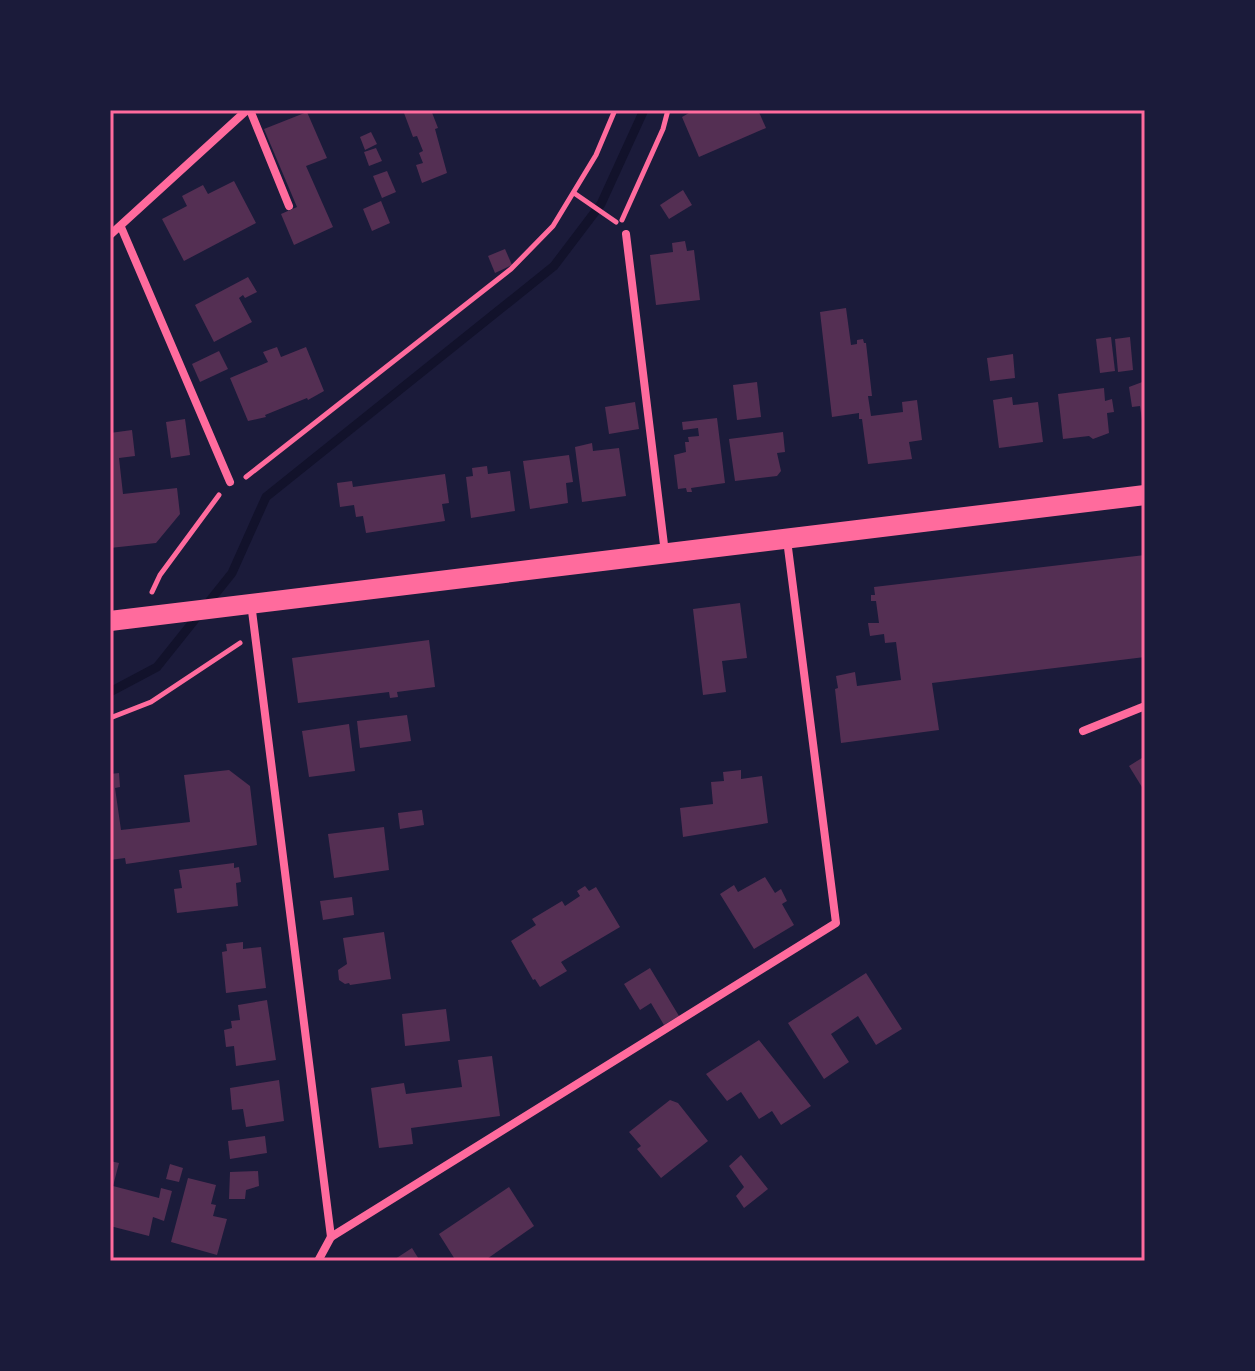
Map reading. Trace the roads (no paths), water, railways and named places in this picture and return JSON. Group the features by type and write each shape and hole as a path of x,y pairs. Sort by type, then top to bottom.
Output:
{"main road":[{"path":"110,621 1145,495"}],"street":[{"path":"110,235 248,110 289,206"},
{"path":"121,227 230,482"},
{"path":"626,234 665,554"},
{"path":"318,1261 331,1237 836,923 787,539"},
{"path":"251,603 331,1237"},
{"path":"1083,731 1145,706"}],"waterway":[{"path":"110,692 157,667 232,573 266,497 554,266 601,204 644,110"}]}
